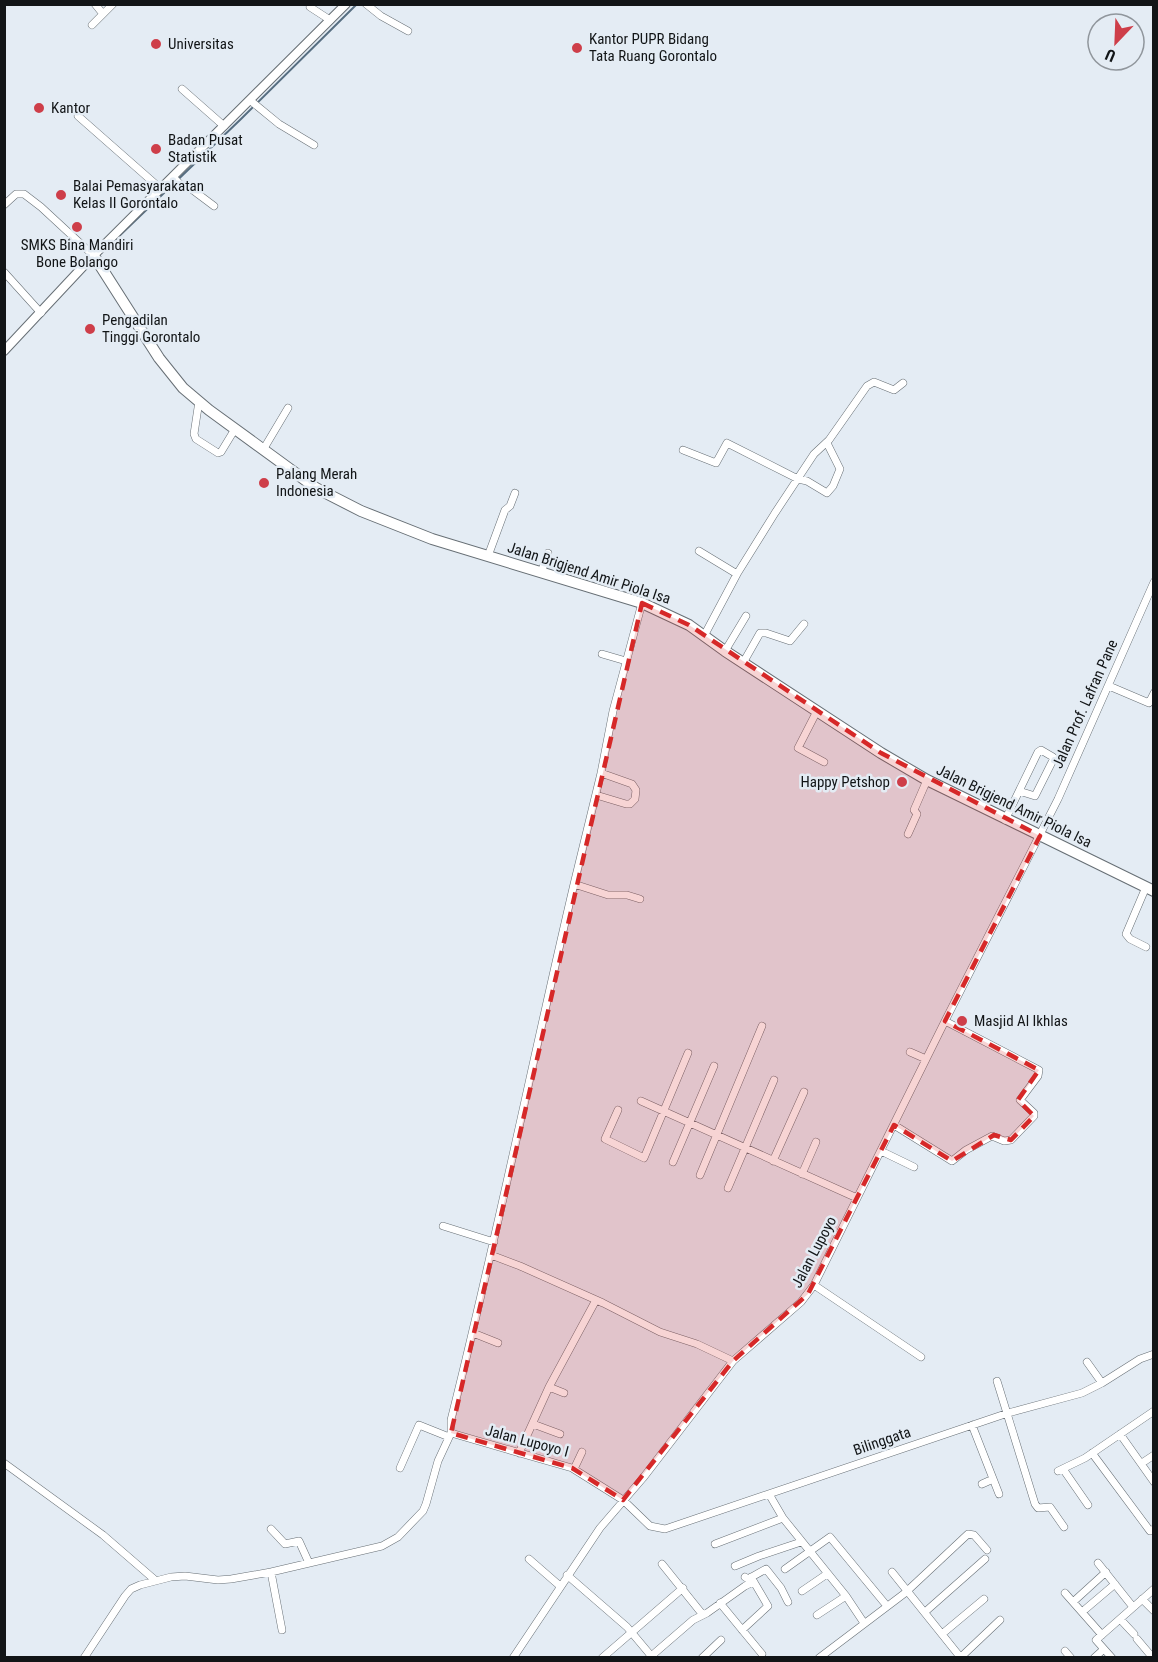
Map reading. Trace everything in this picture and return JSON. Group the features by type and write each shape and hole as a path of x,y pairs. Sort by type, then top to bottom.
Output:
{"main road":[{"name":"Jalan Brigjend Amir Piola Isa","path":"94,256 159,358 183,388 316,488 361,511 432,539 642,603 689,625 881,753 927,780 1150,889"}],"street":[{"path":"95,4 103,14"},
{"path":"92,25 113,4"},
{"path":"4,351 161,189 176,180 224,126 254,104 346,4"},
{"path":"366,4 381,16 408,31"},
{"path":"310,7 330,20"},
{"path":"182,89 224,126"},
{"path":"254,104 279,124 314,145"},
{"path":"78,116 161,189"},
{"path":"176,180 214,206"},
{"path":"4,205 16,194 24,194 94,256"},
{"path":"4,272 41,313"},
{"path":"704,636 737,574 775,513 814,454 827,443 869,384 883,384 894,390 903,383"},
{"path":"199,401 194,434 196,439 220,452 235,429"},
{"path":"263,450 288,408"},
{"path":"683,450 716,463 727,443 829,493 840,469 827,443"},
{"path":"488,556 505,510 510,506 515,493"},
{"path":"699,551 737,574"},
{"path":"541,573 548,553"},
{"name":"Jalan Prof. Lafran Pane","path":"1040,836 1154,582"},
{"path":"84,1658 128,1592 155,1580 185,1576 218,1580 271,1572 382,1546 398,1536 423,1511 438,1461 450,1435 451,1420 494,1242 540,1028 596,795 613,711 642,603"},
{"path":"725,651 746,616"},
{"path":"743,663 760,633 788,641 804,624"},
{"path":"602,654 626,661"},
{"path":"1109,686 1149,703 1154,693"},
{"path":"817,711 798,748 824,762"},
{"path":"1005,820 1019,791 1039,751 1053,757 1035,796 1019,791"},
{"path":"596,795 626,804 630,804 635,799 636,790 632,784 601,773"},
{"path":"908,834 917,814 914,810 927,780"},
{"name":"Jalan Lupoyo","path":"513,1658 600,1528 662,1455 733,1361 801,1302 814,1285 1040,836"},
{"path":"574,884 608,895 627,895 640,899"},
{"path":"1146,947 1130,939 1126,934 1150,889"},
{"path":"894,1125 952,1161 966,1150 992,1136 1004,1141 1011,1140 1034,1116 1034,1113 1020,1100 1038,1076 1040,1072 1037,1068 945,1021"},
{"path":"700,1175 762,1026"},
{"path":"910,1052 926,1059"},
{"path":"618,1110 605,1139 644,1158 688,1053"},
{"path":"673,1162 714,1066"},
{"path":"728,1188 774,1080"},
{"path":"773,1161 804,1092"},
{"path":"641,1101 857,1198"},
{"path":"802,1174 816,1142"},
{"path":"881,1151 914,1167"},
{"path":"443,1226 494,1242"},
{"path":"491,1255 597,1300 660,1332 696,1344 733,1361"},
{"path":"814,1285 921,1357"},
{"path":"519,1453 549,1387 597,1300"},
{"path":"473,1333 498,1343"},
{"name":"Bilinggata","path":"623,1500 650,1526 665,1529 1066,1398 1102,1383 1140,1359 1154,1354"},
{"path":"1087,1362 1102,1383"},
{"path":"997,1381 1035,1504 1038,1508 1050,1508 1064,1527"},
{"path":"549,1387 564,1393"},
{"path":"1088,1505 1061,1470 1092,1453 1154,1411"},
{"path":"533,1424 560,1434"},
{"name":"Jalan Lupoyo I","path":"400,1468 419,1425 574,1469 623,1500"},
{"path":"973,1428 999,1494"},
{"path":"1120,1434 1154,1482"},
{"path":"574,1469 582,1452"},
{"path":"1092,1453 1150,1531 1154,1529"},
{"path":"1142,1463 1154,1455"},
{"path":"4,1463 103,1535 155,1580"},
{"path":"982,1484 993,1479"},
{"path":"770,1496 783,1518 846,1596 864,1623"},
{"path":"715,1544 783,1518"},
{"path":"271,1528 285,1544 299,1541 309,1563"},
{"path":"819,1658 907,1591 968,1534 974,1535 987,1550"},
{"path":"785,1569 828,1537 833,1538 887,1606"},
{"path":"735,1566 801,1542"},
{"path":"529,1559 560,1586"},
{"path":"925,1612 985,1559"},
{"path":"1098,1563 1133,1607"},
{"path":"662,1564 703,1615"},
{"path":"567,1575 632,1632 651,1657 693,1620 766,1569 781,1588 788,1602"},
{"path":"271,1572 282,1630"},
{"path":"892,1572 961,1657 1000,1620"},
{"path":"1073,1602 1106,1572"},
{"path":"802,1592 827,1574"},
{"path":"742,1630 768,1606 750,1579"},
{"path":"1082,1612 1115,1584"},
{"path":"602,1658 683,1588"},
{"path":"1112,1658 1096,1640 1154,1589"},
{"path":"1065,1593 1102,1635"},
{"path":"817,1615 846,1596"},
{"path":"942,1634 984,1599"},
{"path":"1142,1599 1154,1611"},
{"path":"720,1603 762,1654"},
{"path":"1120,1619 1153,1658"},
{"path":"702,1658 721,1640"},
{"path":"1094,1658 1104,1649"},
{"path":"1065,1651 1071,1658"}],"highlighted area":[{"path":"642,603 689,625 881,753 1040,836 945,1021 1039,1070 1018,1100 1034,1116 1011,1140 994,1135 952,1161 894,1125 808,1294 733,1361 623,1500 572,1468 451,1433"}],"waterway":[{"path":"114,241 357,4"}],"place":[{"name":"Universitas","path":"156,44"},
{"name":"Kantor PUPR Bidang Tata Ruang Gorontalo","path":"577,48"},
{"name":"Kantor","path":"39,108"},
{"name":"Badan Pusat Statistik","path":"156,149"},
{"name":"Balai Pemasyarakatan Kelas II Gorontalo","path":"61,195"},
{"name":"SMKS Bina Mandiri Bone Bolango","path":"77,227"},
{"name":"Pengadilan Tinggi Gorontalo","path":"90,329"},
{"name":"Palang Merah Indonesia","path":"264,483"},
{"name":"Happy Petshop","path":"902,782"},
{"name":"Masjid Al Ikhlas","path":"962,1021"}]}
